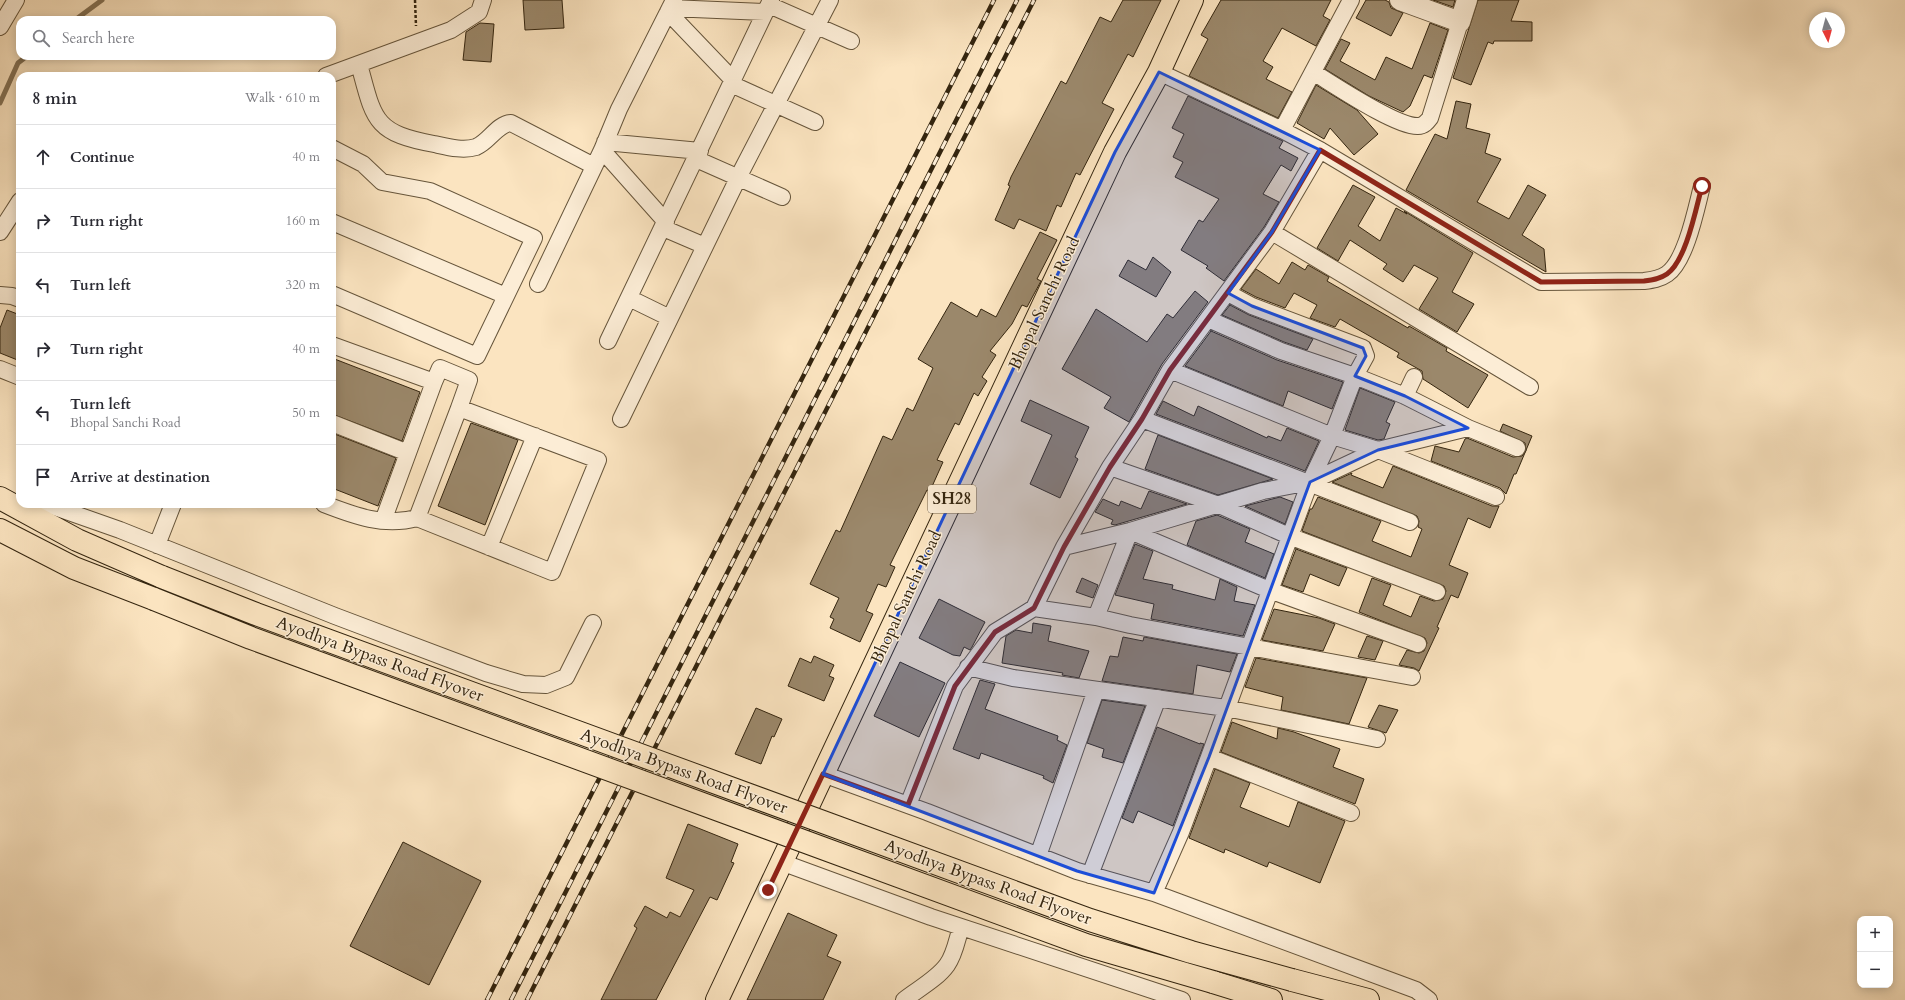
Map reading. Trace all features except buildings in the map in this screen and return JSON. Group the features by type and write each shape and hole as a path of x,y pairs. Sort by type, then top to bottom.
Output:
{"main road":[{"name":"Bhopal Sanchi Road","path":"717,1000 1115,152 1159,72 1192,0"},
{"name":"Ayodhya Bypass Road Flyover","path":"6,502 16,507"},
{"name":"Ayodhya Bypass Road Flyover","path":"17,508 77,540 162,577 256,614 1090,920 1191,952 1368,1000"},
{"name":"Ayodhya Bypass Road Flyover","path":"0,530 74,568 251,638 1086,945 1271,1000"}],"street":[{"path":"0,27 16,0"},
{"path":"336,72 451,30 479,12 483,0"},
{"path":"621,419 738,178 830,0"},
{"path":"1282,130 1351,0"},
{"path":"1400,0 1460,22"},
{"path":"1313,72 1378,111 1407,124 1418,126 1425,124 1430,118 1467,0"},
{"path":"608,341 769,6"},
{"path":"671,7 769,6 851,41"},
{"path":"671,7 732,82 815,122"},
{"path":"538,284 604,146 619,109 671,7"},
{"path":"359,64 370,105 375,116 388,128 404,137 431,144 465,149 482,144 504,125 511,122 594,166"},
{"path":"1159,72 1282,130 1320,150 1541,282 1644,281 1656,280 1667,274 1676,265 1682,254 1702,186"},
{"path":"604,146 698,155 738,178 782,196"},
{"path":"604,146 664,225 705,246"},
{"path":"336,150 363,164 382,182 430,191 534,238 477,356 336,296"},
{"path":"908,805 955,686 995,632 1034,608 1064,547 1110,467 1142,419 1170,370 1272,232 1320,150"},
{"path":"0,232 16,207"},
{"path":"336,224 506,296"},
{"path":"1272,232 1530,387"},
{"path":"1154,893 1181,832 1310,482 1332,436 1355,376 1366,356 1362,348 1252,306 1228,293"},
{"path":"0,295 16,298"},
{"path":"629,298 670,318"},
{"path":"1208,319 1281,352 1355,376 1405,396 1468,428 1517,448"},
{"path":"336,346 434,382"},
{"path":"383,521 440,368 469,380 417,518"},
{"path":"0,369 16,375"},
{"path":"1170,370 1332,436 1378,450 1496,497"},
{"path":"1405,396 1414,377"},
{"path":"335,508 364,519 405,522 417,518 552,572 598,460 459,408"},
{"path":"1142,419 1310,482 1410,522"},
{"path":"336,425 408,453"},
{"path":"1064,547 1130,531 1263,492 1310,482 1378,450 1468,428"},
{"path":"489,547 535,436"},
{"path":"1110,467 1219,505 1289,536 1437,592"},
{"path":"57,508 157,545 335,616 486,673 523,684 546,685 566,677 592,623"},
{"path":"157,545 171,508"},
{"path":"1130,531 1269,590 1418,644"},
{"path":"1096,617 1130,531"},
{"path":"1034,608 1096,617 1130,625 1412,677"},
{"path":"968,668 1013,678 1226,708 1377,739"},
{"path":"1038,856 1096,690"},
{"path":"1090,875 1158,698"},
{"path":"1209,756 1351,813"},
{"path":"823,774 1090,875 1154,893 1416,990 1429,1000"},
{"path":"781,862 961,926 1182,1000"},
{"path":"904,1000 948,964 961,926"}],"path":[{"path":"415,0 416,43"}],"highlighted area":[{"path":"1159,72 1320,150 1272,232 1228,293 1252,306 1363,348 1366,356 1355,376 1405,396 1468,428 1378,450 1310,482 1209,757 1154,893 1077,871 823,774 1115,152"}],"waterway":[{"path":"80,16 102,0"},
{"path":"0,103 18,63 22,60"}],"railway":[{"path":"487,1000 994,0"},
{"path":"511,1000 1017,0"},
{"path":"527,1000 1034,0"}],"route":[{"path":"768,890 823,774 908,805 955,686 995,632 1034,608 1064,547 1110,467 1142,419 1170,370 1272,232 1320,150 1541,282 1644,281 1656,280 1667,274 1676,265 1682,254 1702,186"}]}
